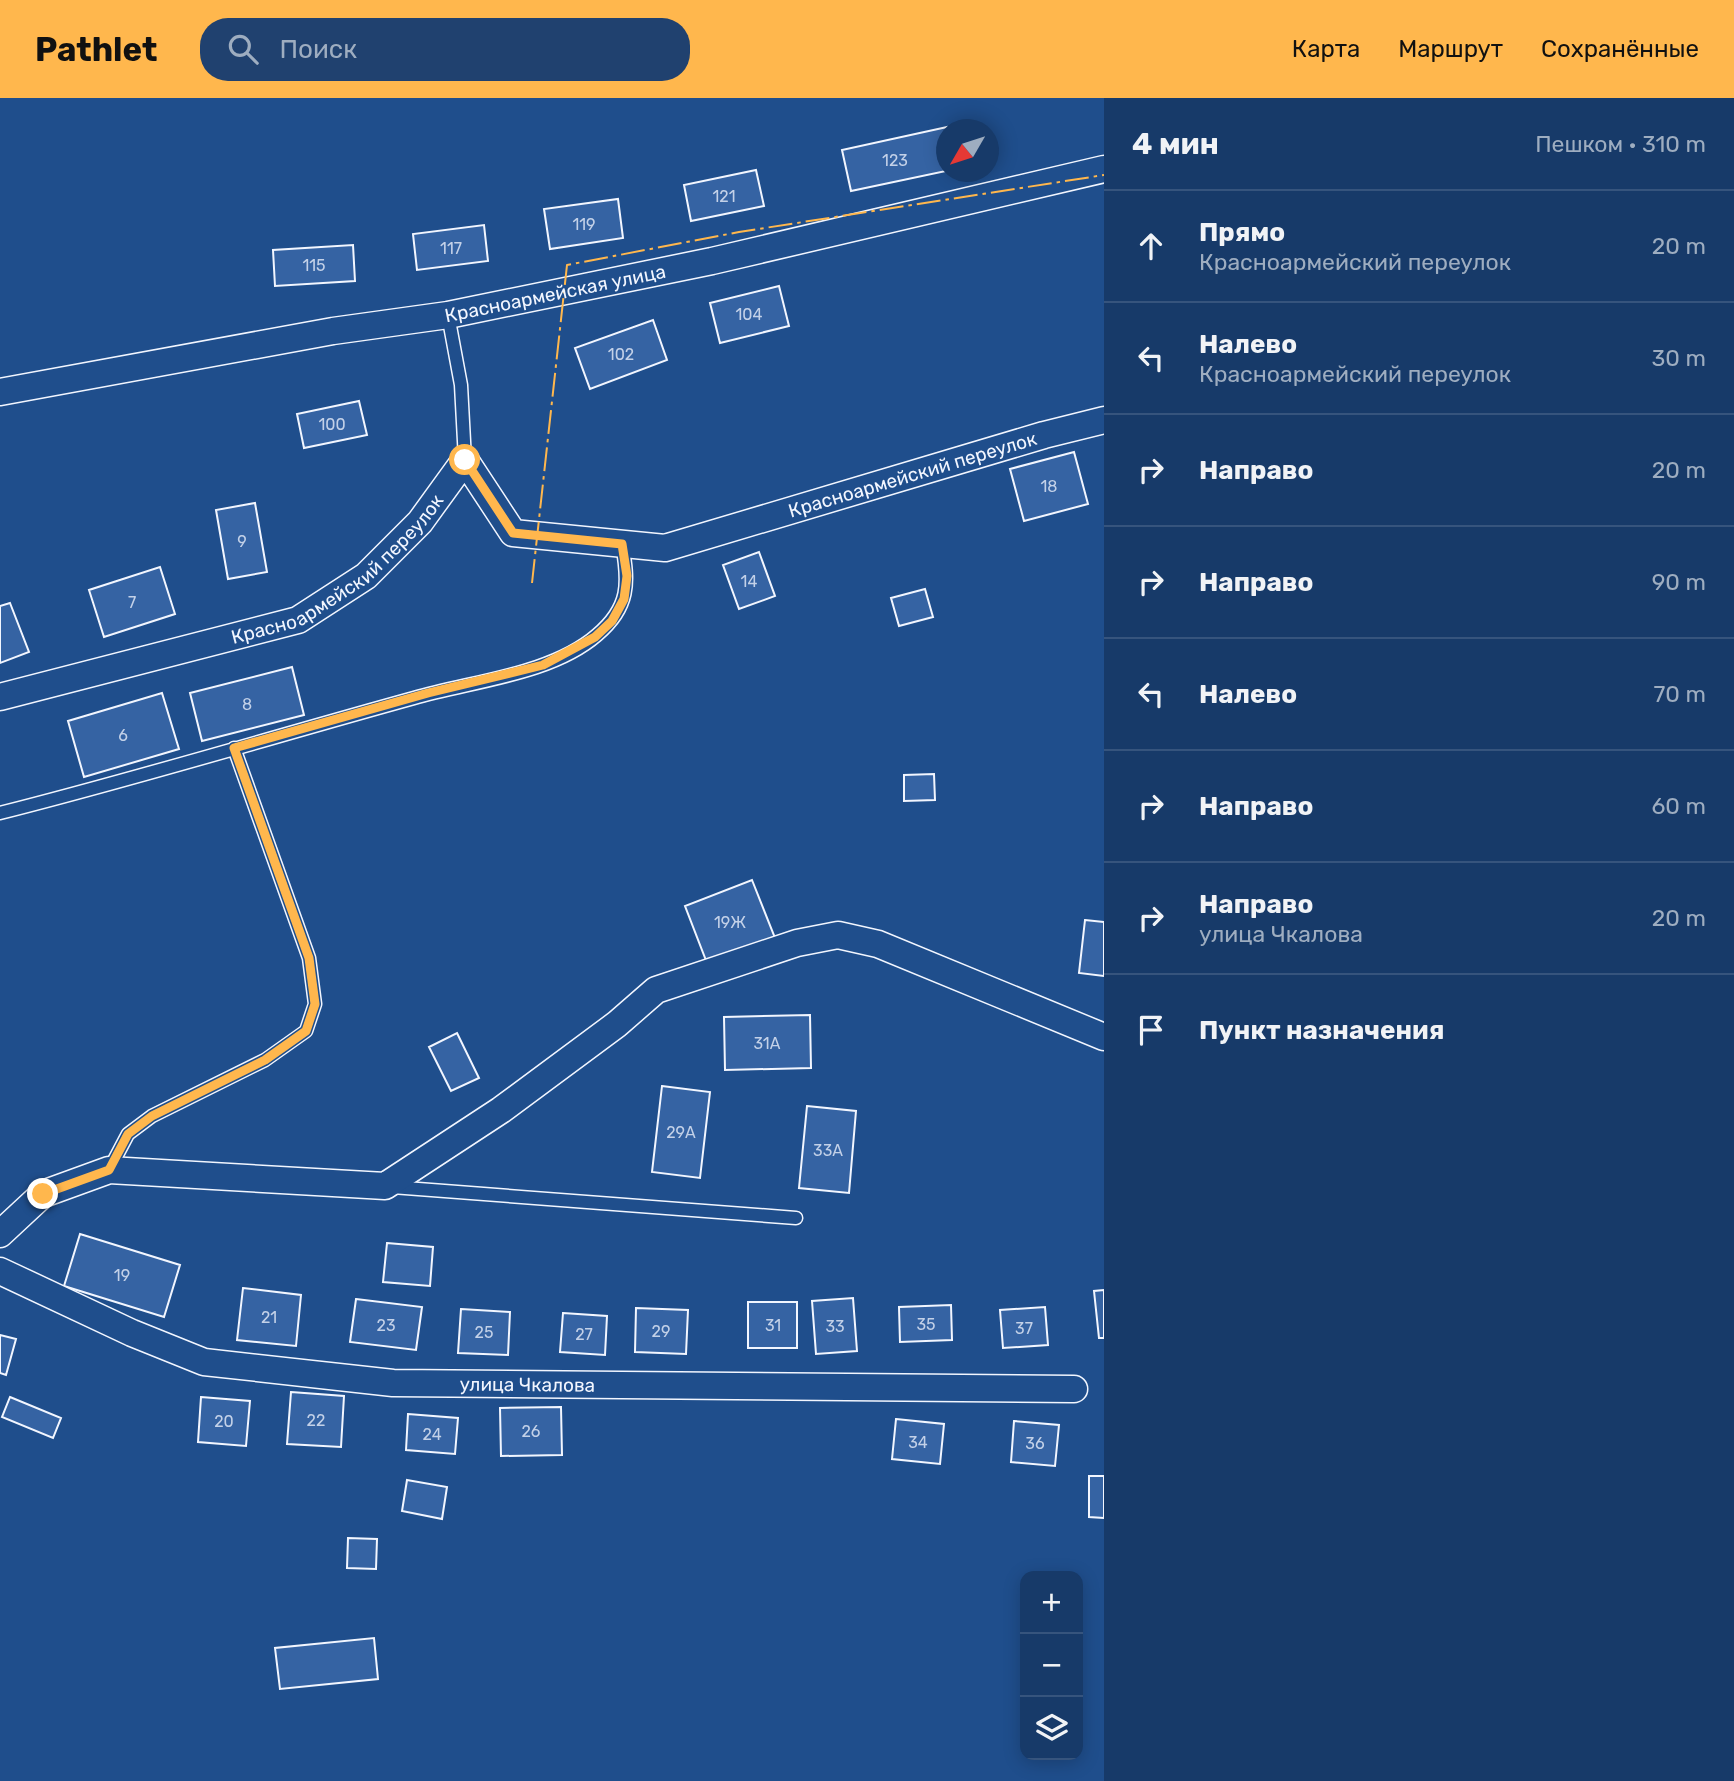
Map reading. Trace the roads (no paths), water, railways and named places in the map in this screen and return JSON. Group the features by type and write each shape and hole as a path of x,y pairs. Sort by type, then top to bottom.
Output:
{"street":[{"name":"Красноармейская улица","path":"0,392 333,331 448,315 712,261 1104,169"},
{"name":"Красноармейский переулок","path":"0,697 298,620 366,576 420,522 465,460 513,533 665,548 1044,435 1104,420"},
{"path":"0,1234 43,1194 109,1170 385,1186 501,1110 617,1024 656,990 797,943 838,935 877,944 1104,1037"},
{"name":"улица Чкалова","path":"0,1271 132,1333 204,1362 380,1382 1074,1389"}],"lane":[{"path":"448,315 461,385 465,460"},
{"path":"0,813 428,693 543,665 595,637 612,621 624,599 627,576 622,544"},
{"path":"109,1170 128,1134 152,1116 265,1060 306,1031 315,1004 309,958 234,748"},
{"path":"385,1186 796,1219"}]}
